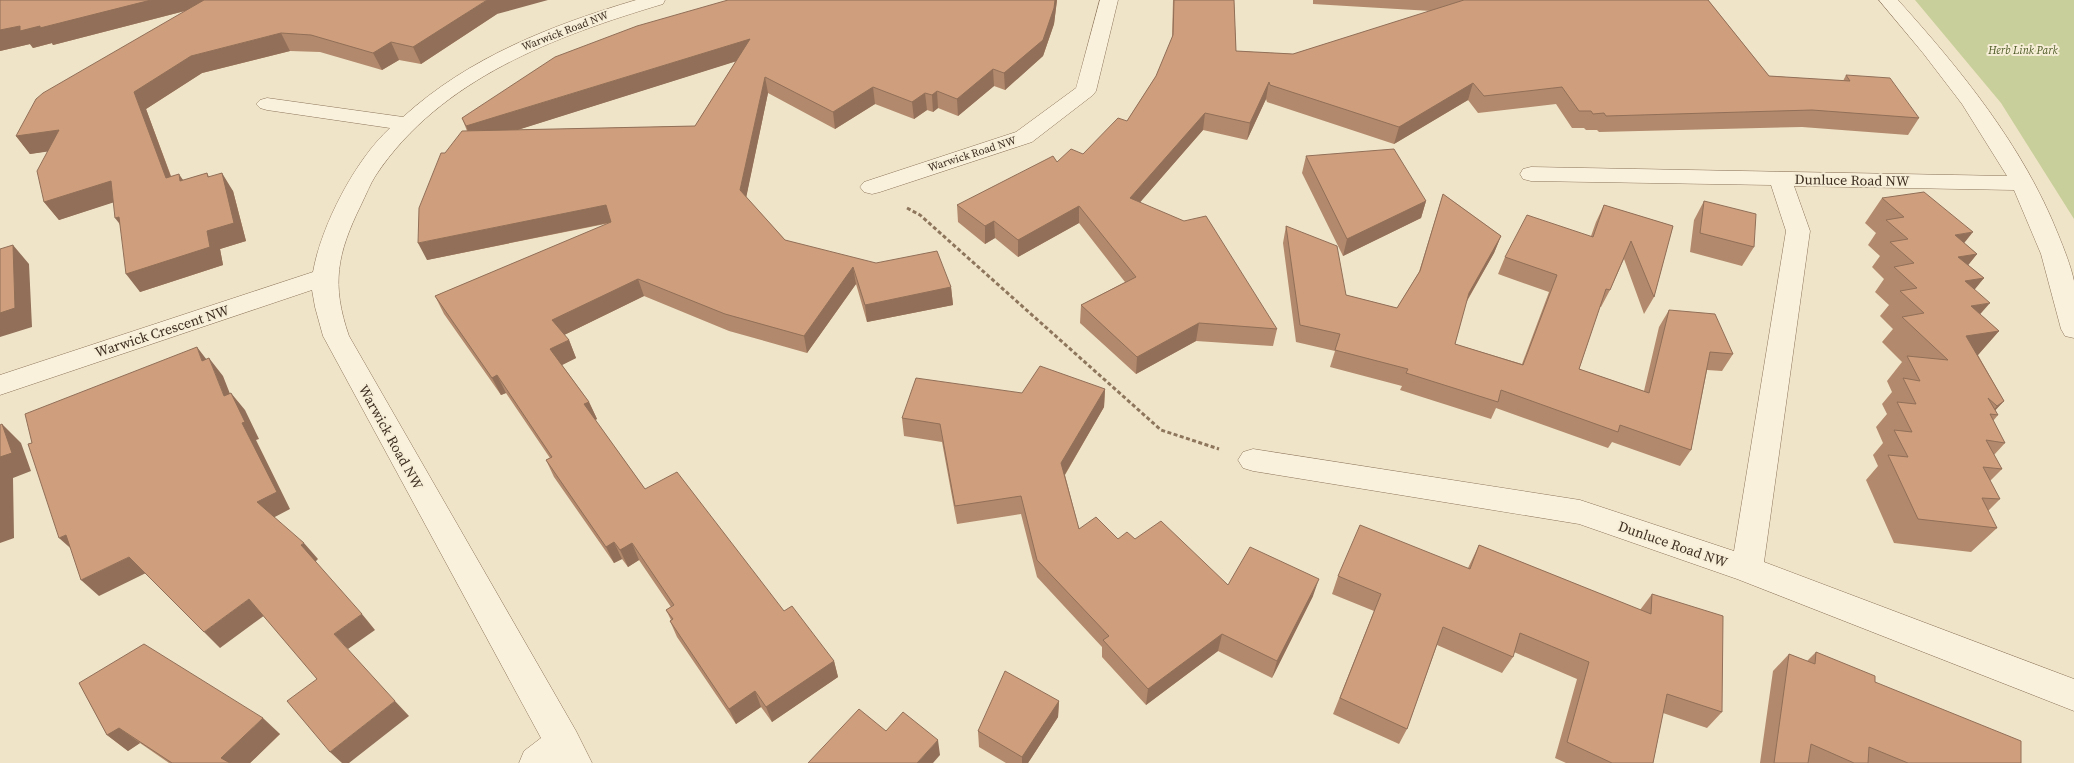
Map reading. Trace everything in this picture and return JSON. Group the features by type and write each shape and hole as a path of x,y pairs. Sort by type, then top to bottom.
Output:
{"street":[{"name":"Warwick Road NW","path":"558,756 336,336 328,309 325,277 336,236 358,185 382,150 406,124 435,100 510,53 582,22 656,0"},
{"name":"Warwick Road NW","path":"872,188 1024,137 1086,91 1109,0"},
{"path":"1888,0 1949,71 1995,136 2023,184 2037,212 2051,249 2063,285 2074,329"},
{"path":"267,104 406,124"},
{"name":"Dunluce Road NW","path":"1531,174 2023,184"},
{"path":"1748,569 1798,231 1780,178"},
{"name":"Warwick Crescent NW","path":"0,385 325,277"},
{"name":"Dunluce Road NW","path":"1253,460 1580,512 1748,569 2074,695"}],"path":[{"path":"872,188 920,215 1161,430 1253,460"}],"green space":[{"name":"Herb Link Park","path":"1915,0 2074,0 2074,219 2001,103"}],"building":[{"path":"0,0 151,0 40,28 40,26 20,31 20,26 0,30"},
{"path":"204,0 487,0 413,47 391,42 373,53 311,35 281,33 191,56 134,92 166,178 179,174 180,181 207,173 208,177 222,173 234,223 207,231 210,247 126,274 119,217 115,218 111,181 44,202 37,171 59,130 16,136 36,99 43,93"},
{"path":"728,0 1055,0 1043,40 1004,73 993,69 957,99 937,91 932,95 925,93 912,102 873,87 833,112 765,77 740,190 785,240 876,263 937,251 951,287 865,305 853,267 804,336 725,314 638,279 552,320 569,340 550,349 589,402 584,404 645,489 677,472 784,611 792,606 834,661 766,707 755,691 729,709 670,621 673,619 666,610 674,605 632,543 620,550 614,542 606,547 546,460 552,457 497,375 492,378 435,296 611,222 606,205 418,243 419,208 441,153 445,153 462,131 695,126 750,39 466,126 462,118 555,57 637,26"},
{"path":"1174,0 1234,0 1236,51 1293,54 1464,0 1708,0 1769,76 1850,81 1846,75 1890,78 1919,118 1812,110 1606,116 1604,113 1593,114 1591,111 1579,111 1562,87 1484,96 1473,83 1399,127 1270,85 1269,82 1250,123 1205,113 1130,198 1184,221 1206,216 1277,329 1199,323 1137,357 1081,305 1136,277 1079,206 1018,240 994,221 985,226 957,205 1053,156 1057,162 1071,149 1083,154 1118,118 1127,121 1156,76 1173,35"},
{"path":"1394,149 1426,201 1347,239 1306,156"},
{"path":"1924,192 1973,232 1955,235 1977,254 1958,257 1984,278 1965,281 1990,303 1971,306 1999,331 1966,336 2004,401 1997,406 1988,398 1998,415 1990,414 2005,443 1986,440 2002,469 1983,467 2000,499 1982,498 1997,528 1918,519 1888,455 1908,457 1894,430 1912,432 1897,402 1916,404 1903,378 1920,381 1907,356 1948,360 1902,317 1924,313 1900,291 1917,288 1894,267 1914,263 1890,242 1908,239 1886,220 1904,217 1882,198"},
{"path":"1443,194 1501,236 1469,293 1455,344 1523,365 1557,275 1505,257 1527,215 1593,237 1604,205 1673,226 1654,297 1631,241 1610,290 1606,289 1579,369 1649,393 1669,310 1715,314 1733,354 1710,352 1691,450 1620,425 1618,432 1501,390 1498,402 1406,373 1408,369 1335,350 1340,334 1300,325 1286,226 1337,246 1346,295 1397,308 1420,271"},
{"path":"1704,201 1756,214 1754,247 1700,233"},
{"path":"13,245 15,308 0,313 0,249"},
{"path":"197,347 202,361 209,358 224,396 231,393 245,422 242,423 277,492 257,502 304,543 301,545 362,614 334,634 395,701 330,752 287,701 317,679 249,599 204,632 129,557 81,580 66,535 59,538 28,444 32,443 25,414"},
{"path":"1040,366 1105,389 1061,463 1079,529 1096,517 1118,539 1127,532 1135,539 1161,521 1228,585 1250,547 1319,579 1277,661 1222,634 1148,689 1103,640 1109,636 1037,560 1021,496 955,506 940,424 902,418 916,378 1022,393"},
{"path":"2,424 12,453 0,457 0,425"},
{"path":"1360,525 1470,569 1479,545 1651,614 1652,594 1723,616 1722,712 1667,694 1653,763 1612,763 1567,742 1589,662 1520,633 1513,657 1443,627 1407,729 1340,698 1381,594 1338,576"},
{"path":"144,644 263,718 221,758 230,763 172,763 119,728 107,735 79,683"},
{"path":"1816,652 1875,676 1875,682 2021,741 2021,763 1908,763 1869,747 1868,763 1854,763 1811,744 1808,763 1774,763 1789,654 1815,664"},
{"path":"1005,671 1059,701 1022,757 978,731"},
{"path":"859,709 886,731 903,712 938,740 917,763 808,763"}]}
